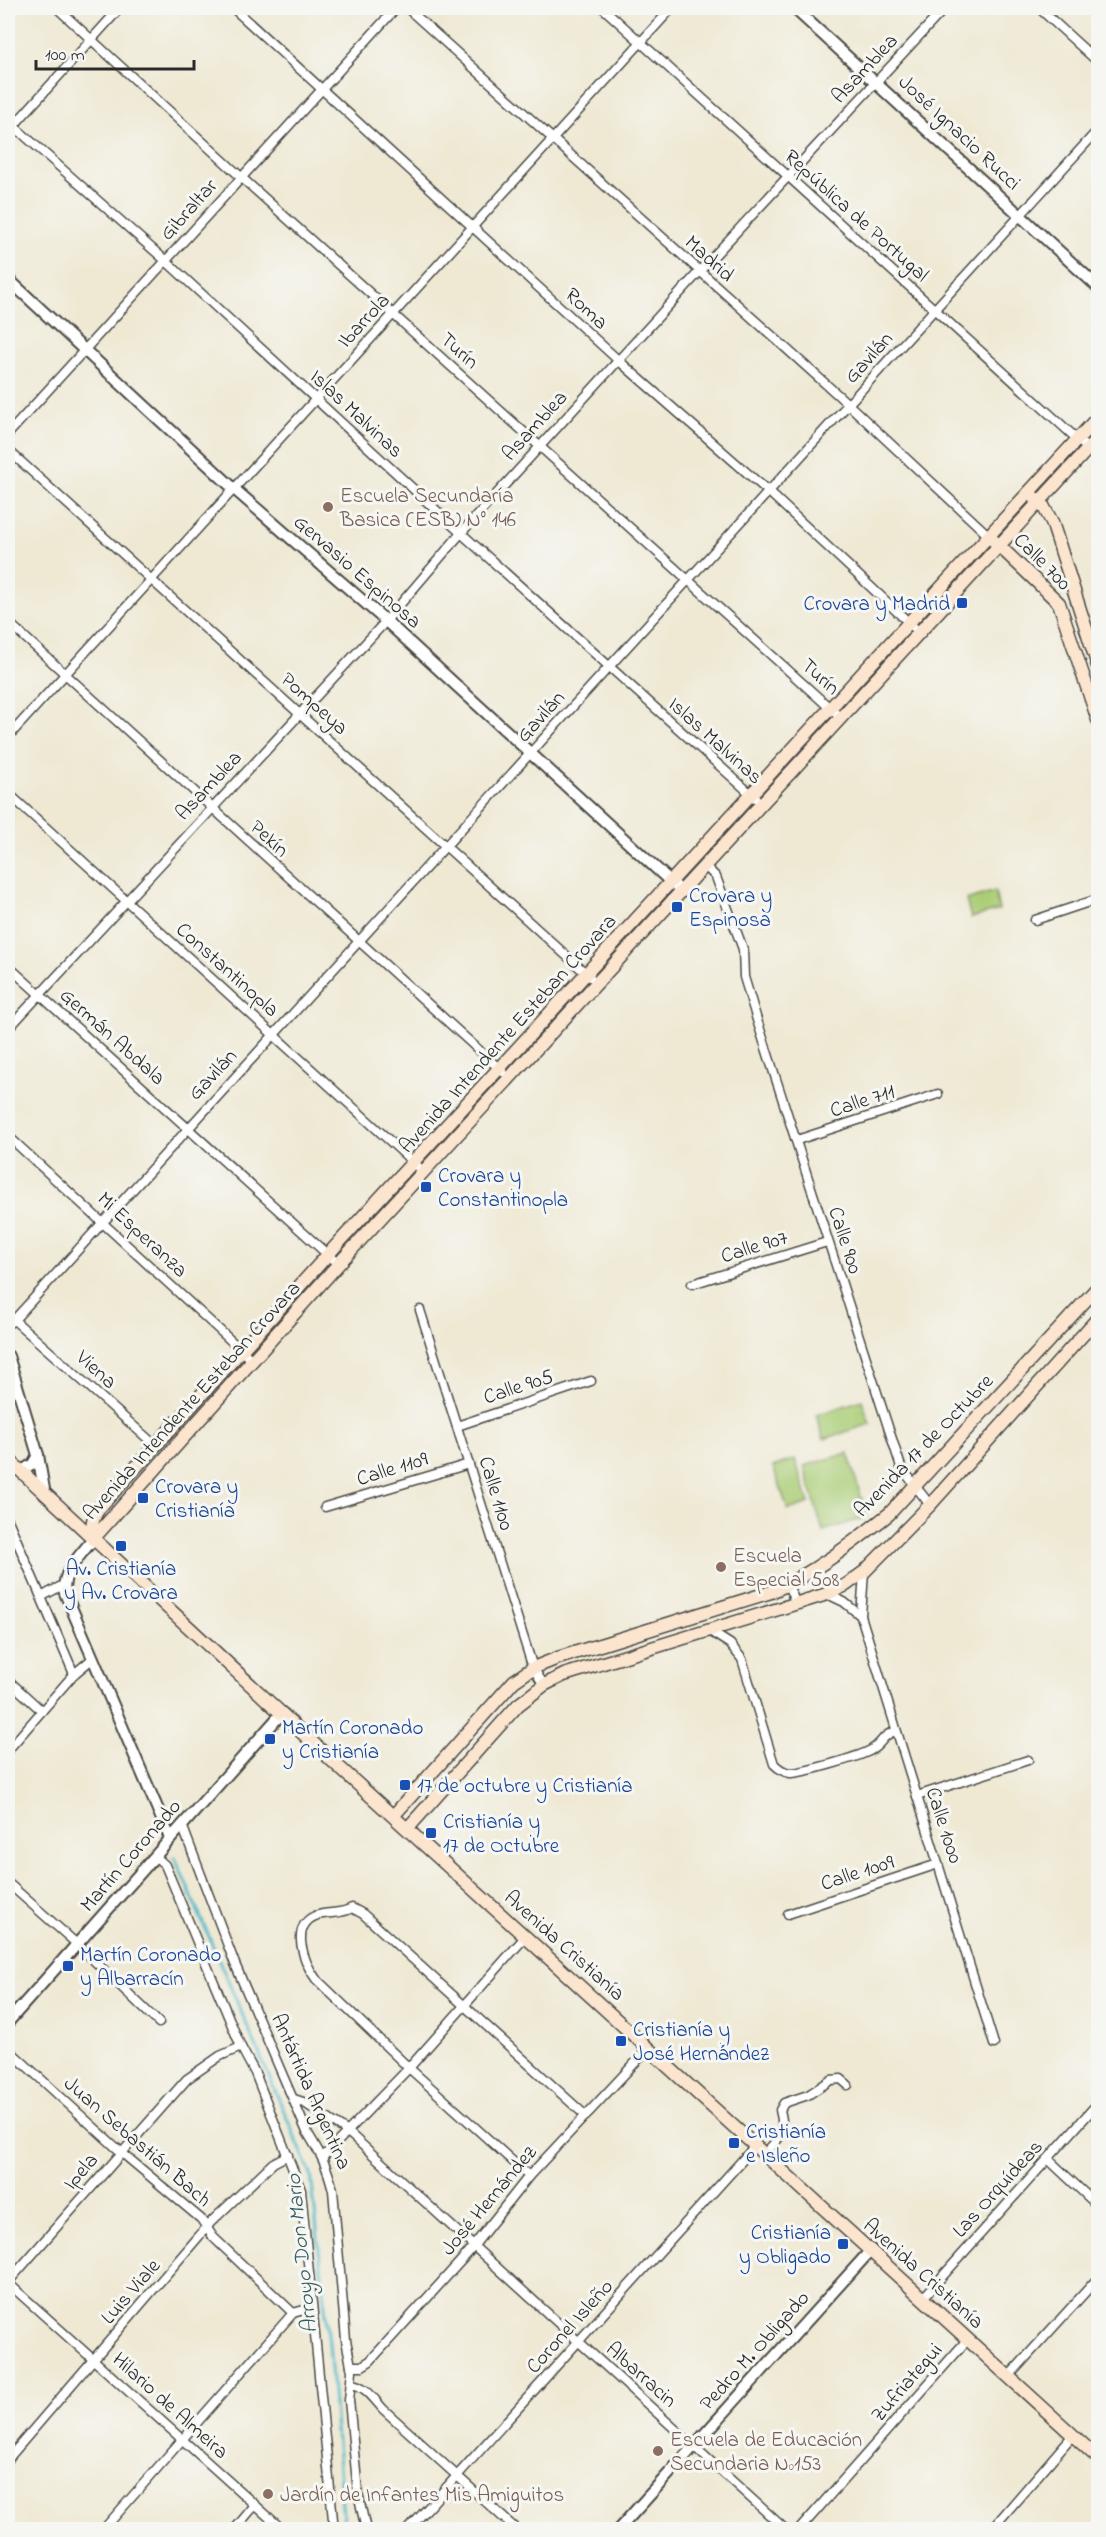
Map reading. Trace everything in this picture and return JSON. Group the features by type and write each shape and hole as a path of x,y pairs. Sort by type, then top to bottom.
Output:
{"main road":[{"name":"Avenida Intendente Esteban Crovara","path":"93,1539 338,1264 419,1168 505,1074 588,975 671,882 1098,417"},
{"name":"Avenida Intendente Esteban Crovara","path":"505,1074 598,984 1098,438"},
{"name":"Calle 700","path":"1029,492 1041,502 1052,522 1098,666"},
{"name":"Calle 700","path":"989,536 1059,603 1098,720"},
{"name":"Avenida Intendente Esteban Crovara","path":"93,1539 91,1526 93,1517 328,1255 419,1168"},
{"name":"Avenida 17 de Octubre","path":"394,1815 504,1691 533,1668 558,1658 771,1592 788,1584 852,1543 889,1514 1098,1287"},
{"name":"Avenida 17 de Octubre","path":"408,1828 518,1705 544,1685 564,1675 827,1594 846,1585 864,1572 930,1505 1098,1318"},
{"name":"Avenida Cristianía","path":"15,1466 922,2298 1097,2455"}],"street":[{"name":"Turín","path":"57,8 841,718"},
{"path":"9,126 120,8"},
{"name":"Roma","path":"233,8 618,360 768,492 919,632"},
{"name":"Gibraltar","path":"8,434 396,8"},
{"name":"Madrid","path":"406,8 849,404 989,536"},
{"name":"República de Portugal","path":"603,8 1088,449"},
{"name":"Ibarrola","path":"8,737 672,8"},
{"name":"José Ignacio Rucci","path":"794,8 877,81 1098,287"},
{"name":"Asamblea","path":"8,1029 386,621 539,446 945,8"},
{"path":"1039,8 1098,62"},
{"name":"Islas Malvinas","path":"9,126 166,261 608,667 762,804"},
{"name":"Gavilán","path":"11,1322 1098,130"},
{"name":"Gervasio Espinosa","path":"8,279 233,488 386,621 682,892"},
{"name":"Pompeya","path":"8,450 598,984"},
{"name":"Pekín","path":"8,622 505,1074"},
{"name":"Constantinopla","path":"8,794 419,1168"},
{"name":"Calle 900","path":"706,867 716,877 743,949 744,977 797,1140 827,1242 901,1467 930,1505"},
{"path":"1035,920 1098,899"},
{"name":"Germán Abdala","path":"8,966 338,1264"},
{"name":"Calle 711","path":"797,1140 938,1094"},
{"name":"Mi Esperanza","path":"8,1136 252,1360"},
{"name":"Calle 907","path":"692,1284 827,1242"},
{"name":"Calle 1100","path":"420,1310 533,1668 544,1685"},
{"name":"Viena","path":"11,1322 156,1446"},
{"path":"8,1356 38,1455 45,1495"},
{"name":"Calle 905","path":"457,1426 591,1381"},
{"path":"8,1476 15,1466 33,1464 38,1455"},
{"name":"Calle 1109","path":"325,1507 469,1464"},
{"path":"8,1520 74,1674"},
{"path":"93,1539 65,1576 63,1585 92,1659 170,1838"},
{"name":"Calle 1000","path":"864,1572 861,1616 994,2043"},
{"path":"788,1584 796,1604"},
{"path":"41,1597 63,1585"},
{"path":"827,1594 844,1602 861,1616"},
{"path":"708,1630 730,1644 742,1659 774,1764 783,1771 794,1773 865,1753 875,1748 887,1733 896,1731"},
{"path":"8,1750 74,1674 92,1659"},
{"path":"8,1680 42,1711"},
{"name":"Martín Coronado","path":"8,2022 282,1713"},
{"path":"917,1796 1028,1760"},
{"name":"Antártida Argentina","path":"182,1825 235,1964 307,2132 323,2157 333,2190 346,2340 351,2366 349,2400 358,2493 366,2529"},
{"path":"155,1856 165,1865 241,2047 255,2073 298,2180 303,2204 311,2308 334,2529"},
{"name":"Calle 1009","path":"788,1914 938,1864"},
{"path":"8,1883 78,1945 159,2023"},
{"path":"529,2176 409,2068 309,1969 304,1958 302,1938 303,1928 310,1919 317,1915 339,1913 352,1908 358,1911 586,2116"},
{"path":"323,2157 409,2068 526,1936"},
{"name":"Ipela","path":"8,2282 187,2079 220,2056 241,2047"},
{"name":"José Hernández","path":"351,2366 362,2366 370,2361 474,2246 529,2176 649,2048"},
{"name":"Juan Sebastián Bach","path":"8,2049 121,2152 201,2219 213,2237 293,2313"},
{"name":"Coronel Isleño","path":"408,2529 760,2149 782,2132 784,2126 780,2110 784,2103 808,2095 831,2080 841,2079 848,2085"},
{"name":"Albarracin","path":"294,2099 303,2102 348,2132 786,2529"},
{"name":"Las Orquídeas","path":"922,2298 1098,2103"},
{"name":"Luis Viale","path":"8,2459 207,2228 273,2163 288,2155"},
{"path":"1048,2159 1098,2206"},
{"name":"Pedro M. Obligado","path":"618,2529 871,2250"},
{"path":"1009,2376 1098,2278"},
{"name":"Hilario de Almeira","path":"8,2282 283,2529"},
{"path":"103,2529 293,2313 311,2308"},
{"name":"Zufriategui","path":"799,2529 968,2339"},
{"path":"351,2384 360,2386 368,2392 383,2409 518,2529"},
{"path":"990,2529 1073,2435"},
{"path":"234,2529 255,2505"},
{"path":"8,2523 14,2529"}],"green space":[{"path":"995,891 999,910 971,918 966,900"},
{"path":"862,1400 870,1424 824,1439 816,1415"},
{"path":"848,1453 867,1517 823,1531 804,1466"},
{"path":"795,1459 809,1503 788,1510 773,1467"}],"waterway":[{"name":"Arroyo Don Mario","path":"175,1858 311,2174 329,2343 344,2530"}],"place":[{"name":"Escuela Secundaría Basica (ESB) N° 146","path":"328,507"},
{"name":"Crovara y Madrid","path":"962,603"},
{"name":"Crovara y Espinosa","path":"677,907"},
{"name":"Crovara y Constantinopla","path":"426,1187"},
{"name":"Crovara y Cristianía","path":"143,1498"},
{"name":"Av. Cristianía y Av. Crovara","path":"121,1546"},
{"name":"Escuela Especial 508","path":"721,1567"},
{"name":"Martín Coronado y Cristianía","path":"270,1739"},
{"name":"17 de octubre y Cristianía","path":"405,1785"},
{"name":"Cristianía y 17 de Octubre","path":"431,1833"},
{"name":"Martín Coronado y Albarracín","path":"68,1966"},
{"name":"Cristianía y José Hernández","path":"621,2041"},
{"name":"Cristianía e Isleño","path":"734,2143"},
{"name":"Cristianía y Obligado","path":"843,2244"},
{"name":"Escuela de Educación Secundaria Nº153","path":"658,2451"},
{"name":"Jardín de Infantes Mis Amiguitos","path":"268,2494"}]}
